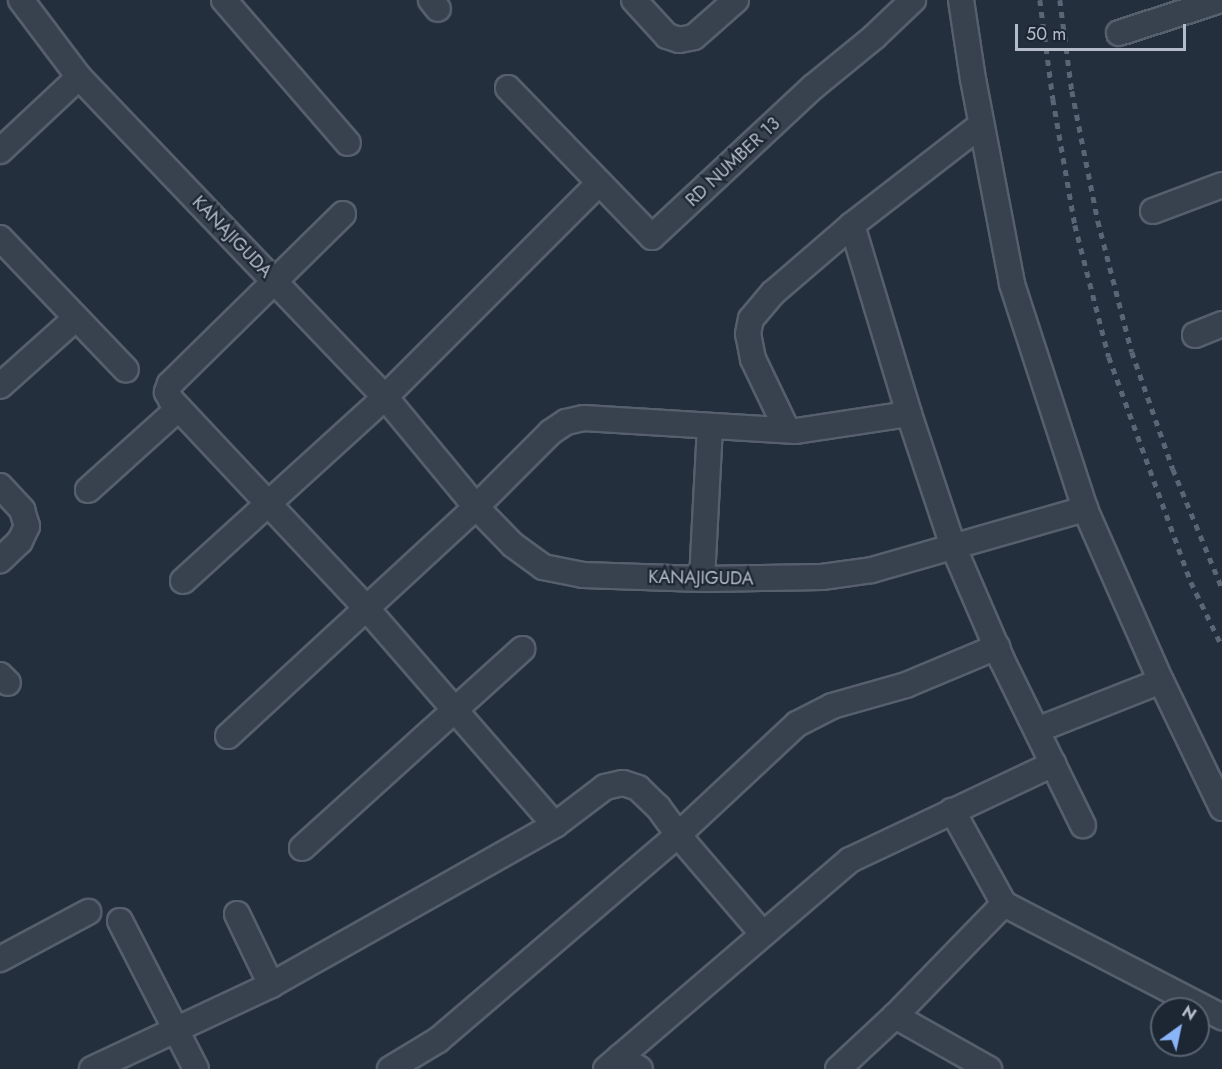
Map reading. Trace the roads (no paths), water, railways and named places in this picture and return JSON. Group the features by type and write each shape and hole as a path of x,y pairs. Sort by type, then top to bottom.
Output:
{"street":[{"name":"KANAJIGUDA","path":"21,0 79,77 385,397 476,507 513,546 543,567 583,574 702,579 822,577 872,570 1084,509"},
{"path":"224,0 348,143"},
{"path":"634,0 667,36 679,40 694,37 736,0"},
{"name":"RD NUMBER 13","path":"598,184 652,237 813,87 874,37 913,0"},
{"path":"961,0 981,125 1012,284 1084,509 1161,681 1222,808"},
{"path":"1119,33 1220,5"},
{"path":"0,151 79,77"},
{"path":"183,581 385,397 598,184 508,88"},
{"path":"787,430 753,359 748,334 751,319 773,293 852,225 981,125"},
{"path":"1153,211 1222,186"},
{"path":"343,214 170,384 167,392 179,408 367,609 555,825"},
{"path":"852,225 909,414 953,546 997,647 1083,825"},
{"path":"0,238 126,370"},
{"path":"0,386 76,318"},
{"path":"1195,335 1222,324"},
{"path":"87,490 179,408"},
{"path":"228,736 476,507 551,432 566,422 584,418 787,430 909,414"},
{"path":"702,579 710,426"},
{"path":"0,486 22,510 27,526 20,541 0,560"},
{"path":"390,1069 438,1040 678,836 797,724 832,706 906,685 997,647"},
{"path":"302,848 522,648"},
{"path":"1037,729 1161,681"},
{"path":"622,1065 763,934 850,860 1053,764"},
{"path":"92,1069 271,985 555,825 606,787 623,783 638,788 658,807 678,836 763,934"},
{"path":"952,810 1004,904 1222,1017"},
{"path":"838,1069 895,1016 1004,904"},
{"path":"0,959 88,912"},
{"path":"237,914 271,985"},
{"path":"120,921 196,1069"},
{"path":"895,1016 989,1069"}],"railway":[{"path":"1040,0 1053,99 1075,225 1109,357 1191,582 1222,646"},
{"path":"1060,0 1072,91 1098,221 1132,352 1173,469 1222,588"}]}
